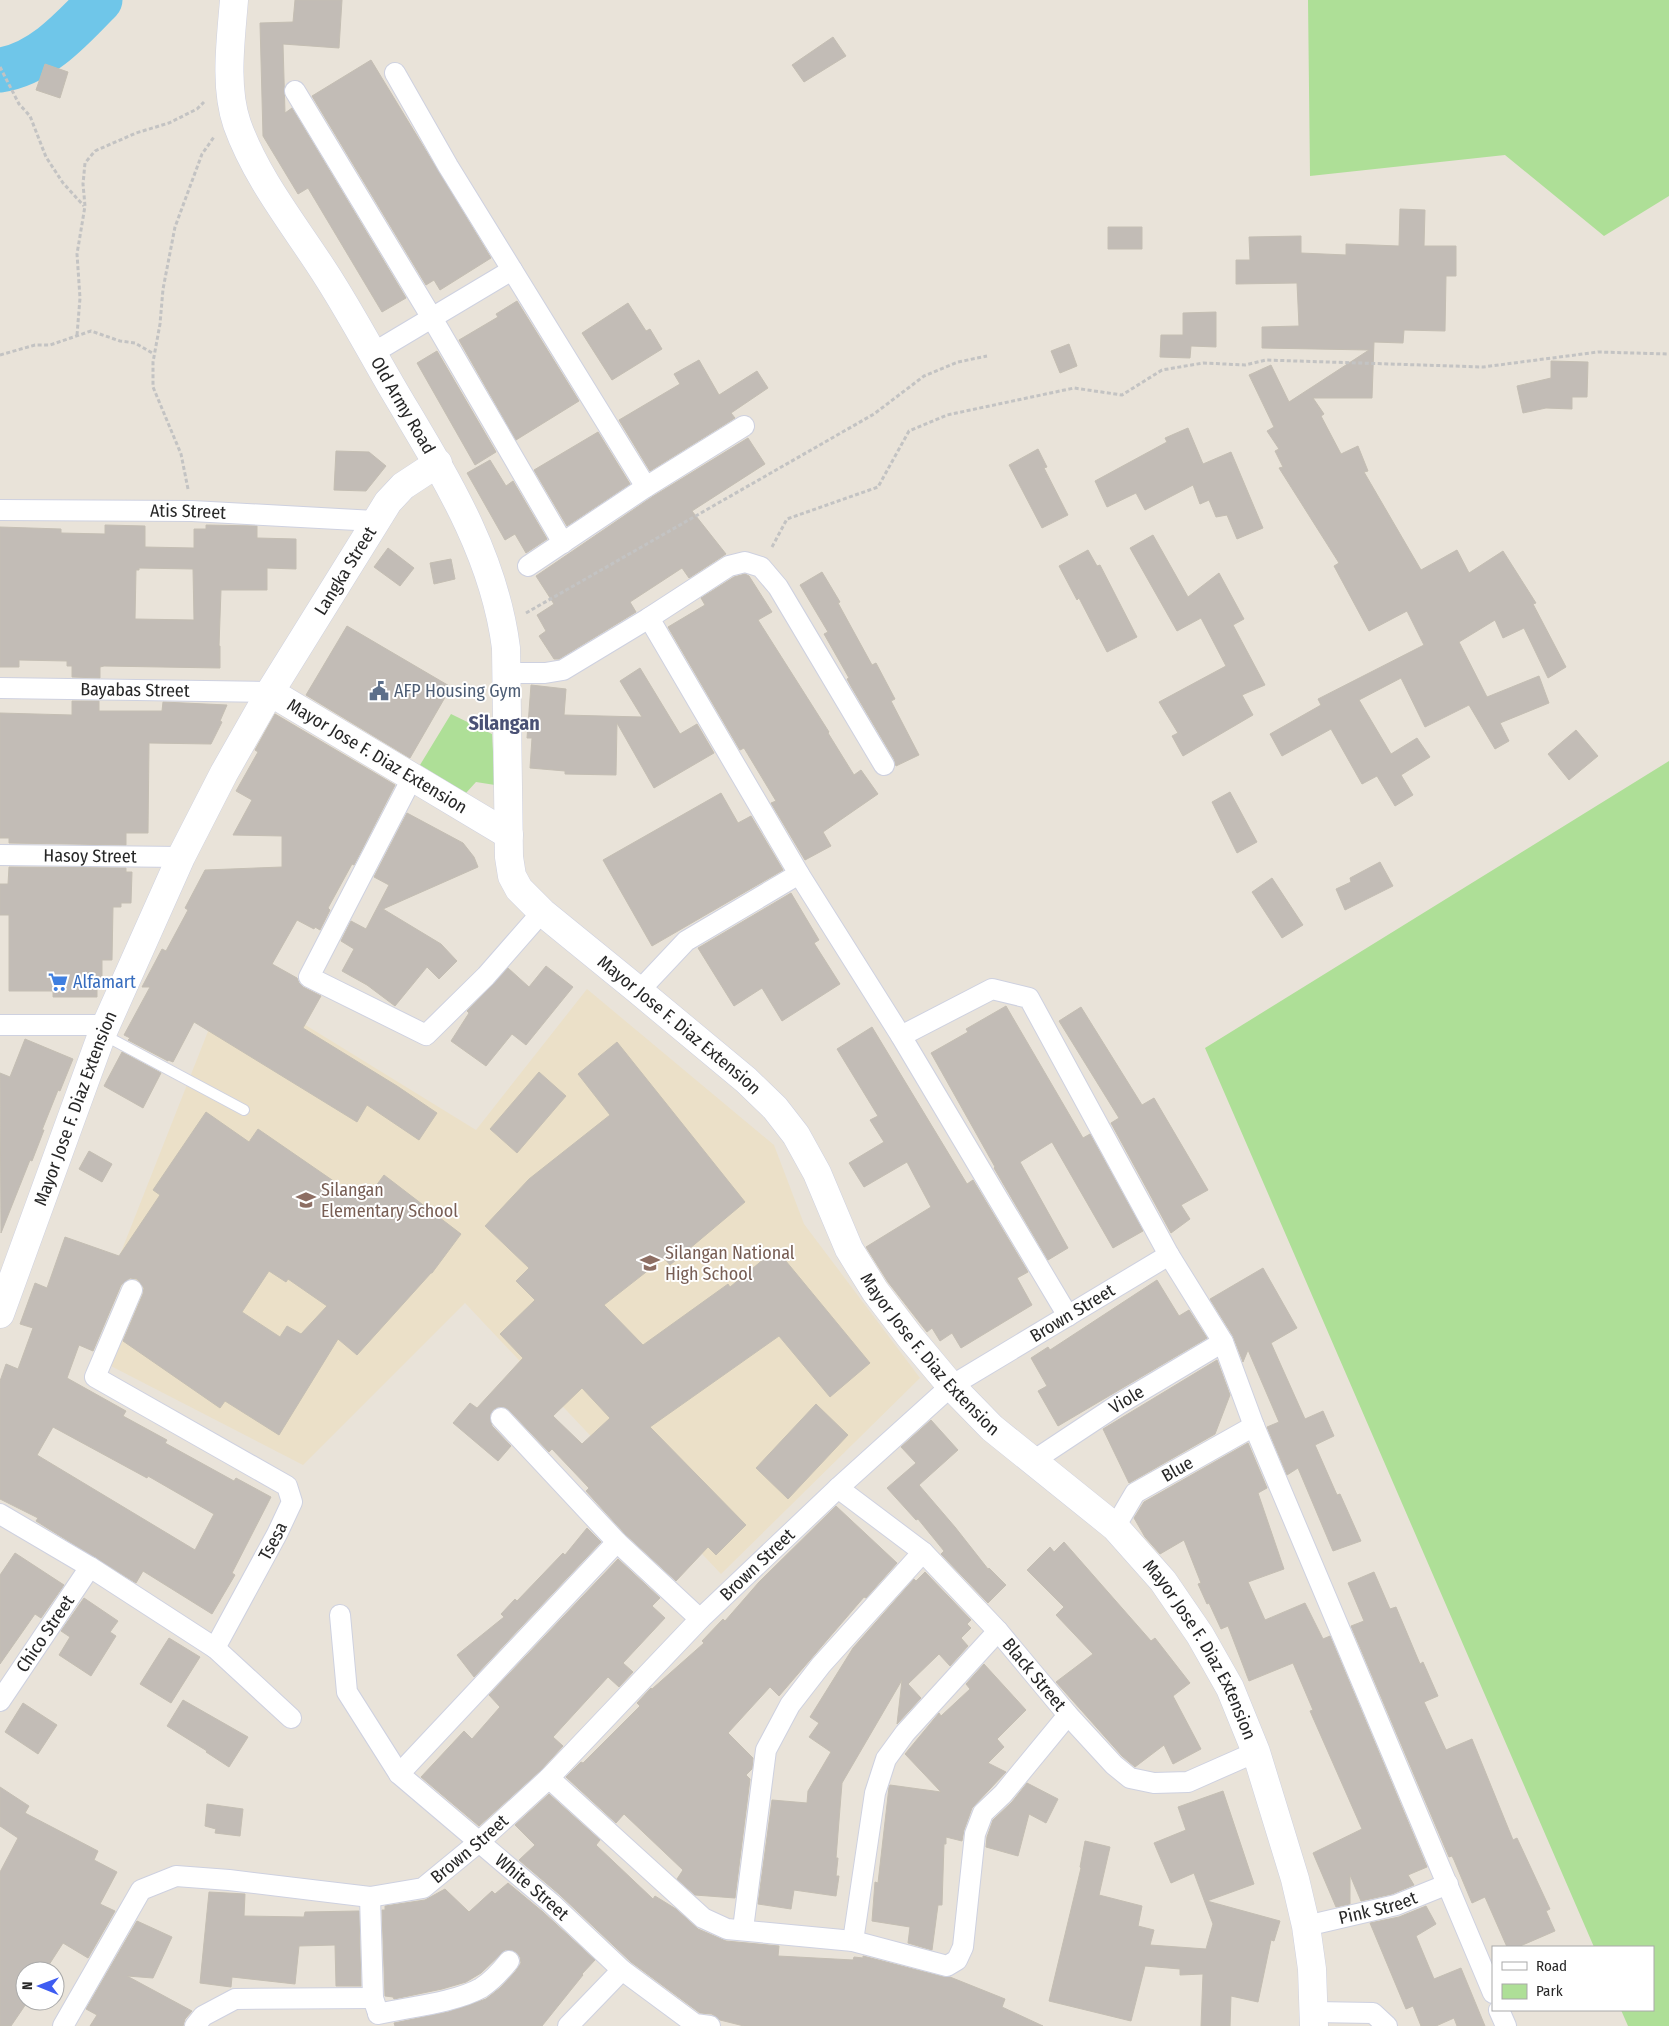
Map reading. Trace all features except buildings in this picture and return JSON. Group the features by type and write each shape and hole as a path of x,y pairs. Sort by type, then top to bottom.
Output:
{"street":[{"name":"Old Army Road","path":"234,0 230,80 237,122 263,179 328,278 438,463 478,542 493,584 503,626 508,673 509,836"},
{"path":"395,73 512,270 646,487"},
{"path":"295,91 432,318 564,543"},
{"path":"372,353 512,270"},
{"path":"528,566 646,487 744,426"},
{"name":"Langka Street","path":"270,692 388,502 403,486 438,463"},
{"name":"Atis Street","path":"0,510 192,511 375,521"},
{"path":"508,673 545,673 563,670 649,618 729,566 745,562 762,567 778,587 884,765"},
{"path":"649,618 799,874 901,1036 1068,1316"},
{"name":"Bayabas Street","path":"0,688 270,692"},
{"name":"Mayor Jose F. Diaz Extension","path":"0,1314 104,1030 181,857 224,774 270,692 509,836 509,857 512,876 519,890 542,912 746,1080 776,1108 796,1135 817,1173 849,1249 875,1291 951,1386 992,1428 1115,1527 1163,1581 1200,1635 1230,1688 1256,1752 1306,1926 1312,1969 1314,2019"},
{"path":"412,778 309,977 426,1035 486,976 542,912"},
{"name":"Hasoy Street","path":"0,855 181,857"},
{"path":"639,991 686,941 799,874"},
{"path":"901,1036 992,989 1029,998 1169,1255 1223,1342 1254,1426 1492,1991"},
{"path":"0,1025 104,1030"},
{"name":"Brown Street","path":"63,2026 141,1890 176,1876 229,1880 370,1897 423,1888 479,1842 549,1778 700,1619 838,1488 951,1386 1169,1255"},
{"name":"Tsesa","path":"132,1290 95,1377 288,1486 292,1502 215,1648"},
{"name":"Viole","path":"1034,1461 1119,1404 1223,1342"},
{"path":"501,1418 617,1542 700,1619"},
{"name":"Blue","path":"1115,1527 1136,1493 1254,1426"},
{"name":"Black Street","path":"838,1488 924,1552 998,1631 1114,1765 1130,1778 1154,1783 1188,1782 1256,1752"},
{"path":"0,1514 90,1567 215,1648 291,1718"},
{"path":"399,1774 617,1542"},
{"path":"743,1929 766,1750 790,1705 822,1665 924,1552"},
{"name":"Chico Street","path":"0,1700 90,1567"},
{"name":"White Street","path":"340,1615 347,1692 399,1774 551,1903 622,1970 696,2024 710,2026"},
{"path":"853,1941 875,1793 886,1759 905,1732 998,1631"},
{"path":"549,1778 703,1918 727,1929 743,1929 853,1941 947,1966 956,1960 963,1948 975,1834 983,1813 1003,1794 1068,1714"},
{"name":"Pink Street","path":"1306,1926 1396,1904 1448,1884"},
{"path":"370,1897 378,2013"},
{"path":"195,2026 203,2016 235,1999 378,2013 465,1995 482,1987 497,1975 509,1961"},
{"path":"568,2026 622,1970"},
{"path":"1499,2011 1506,2026"},
{"path":"1314,2019 1372,2013 1388,2026"}],"lane":[{"path":"104,1030 244,1110"}],"path":[{"path":"0,67 19,104 30,116 46,157 63,183 85,206"},
{"path":"77,335 80,298 77,254 85,206 83,184 85,163 95,151 136,133 169,123 197,109 230,80"},
{"path":"192,511 181,454 153,388 154,354 160,324 163,290 176,227 202,154 217,131 237,122"},
{"path":"0,355 50,344 91,331 120,341 135,343 154,354"},
{"path":"762,567 787,519 878,487 909,431 948,415 1074,388 1122,396 1162,370 1202,363 1245,365 1266,360 1483,368 1598,352 1669,354"},
{"path":"503,626 874,414 924,376 958,362 987,356"}],"shaded area":[{"path":"229,978 476,1130 587,989 774,1145 804,1224 920,1378 721,1574 465,1303 303,1465 107,1364 138,1292 114,1270"}],"green space":[{"path":"1308,0 1669,0 1669,196 1604,236 1505,155 1310,176"},
{"path":"451,714 492,734 495,785 476,782 466,793 420,765"},
{"path":"1669,761 1669,2026 1628,2026 1621,2011 1654,2011 1654,1946 1594,1946 1205,1048"}],"waterway":[{"path":"0,70 29,61 55,44 100,0"}],"place":[{"name":"AFP Housing Gym","path":"379,691"},
{"name":"Alfamart","path":"58,982"},
{"name":"Silangan Elementary School","path":"306,1200"},
{"name":"Silangan National High School","path":"650,1263"}],"district":[{"name":"Silangan","path":"504,723"}]}
